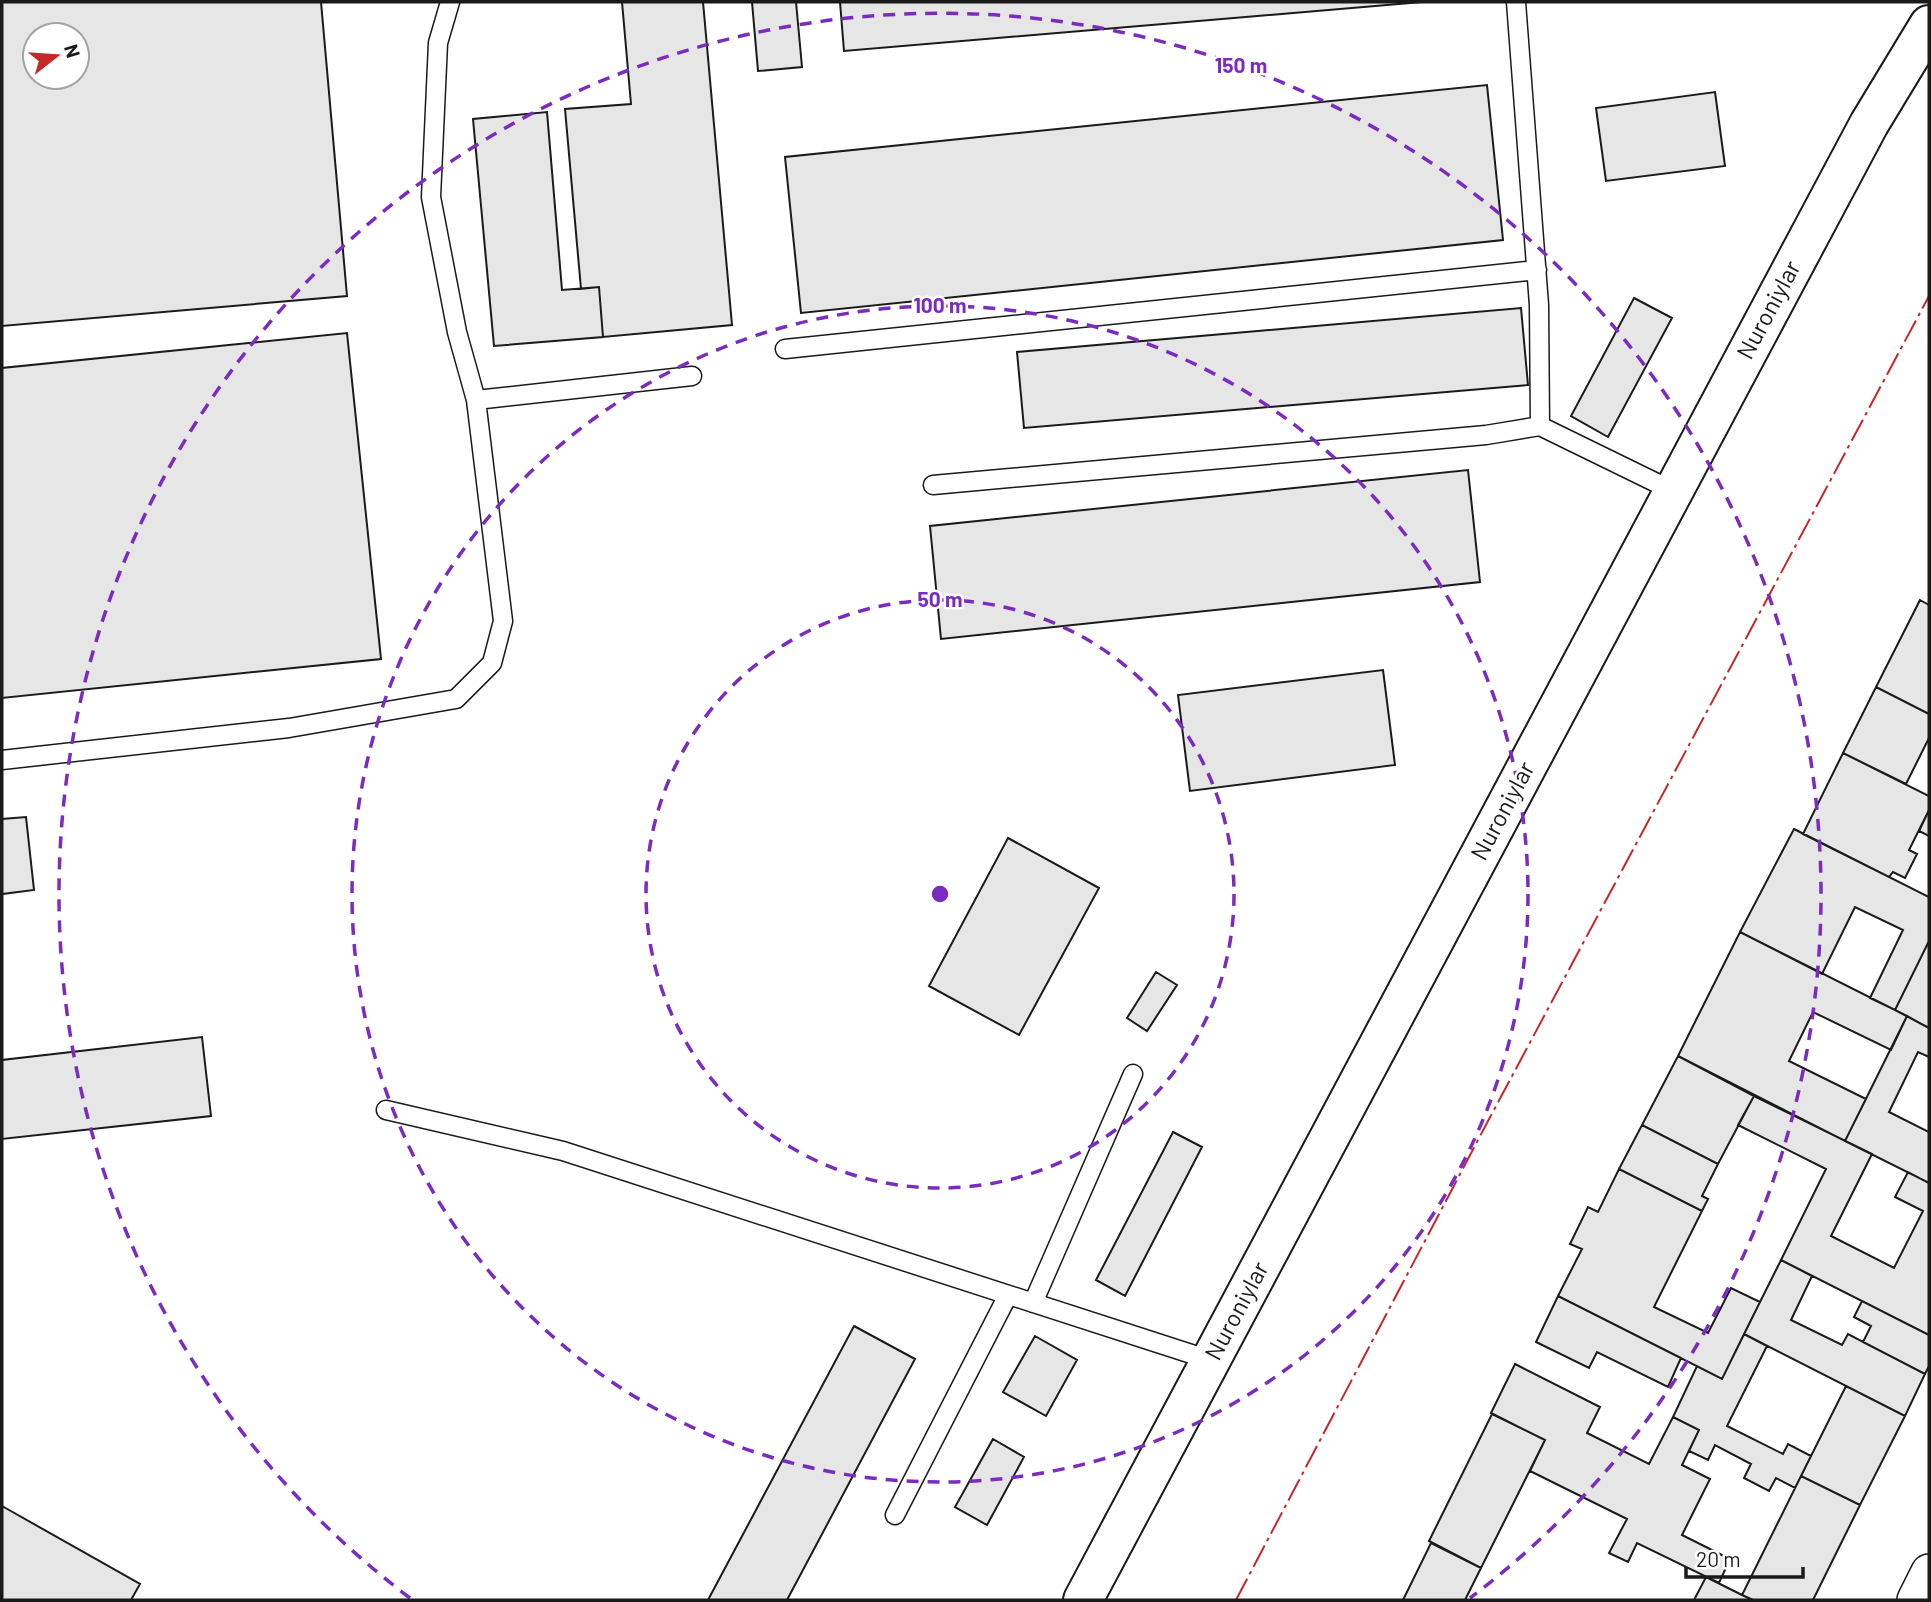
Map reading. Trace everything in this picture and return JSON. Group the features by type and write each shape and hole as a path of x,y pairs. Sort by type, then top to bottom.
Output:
{"main road":[{"name":"Nuroniylar","path":"1083,1600 1869,124 1929,25"}],"street":[{"path":"1915,1600 1929,1572"}],"lane":[{"path":"2,760 289,728 456,699 492,663 503,621 476,400 457,332 431,197 438,43 450,2"},
{"path":"1516,2 1537,270 1539,426"},
{"path":"785,349 1537,270"},
{"path":"476,400 692,376"},
{"path":"933,485 1486,435 1539,426 1673,491"},
{"path":"1033,1303 1133,1074"},
{"path":"386,1110 563,1151 1210,1360"},
{"path":"895,1514 1009,1295"}],"building":[{"path":"2,2 321,2 347,296 2,326"},
{"path":"622,2 703,2 732,325 603,337 599,287 581,289 565,109 631,104"},
{"path":"752,2 796,2 802,67 758,71"},
{"path":"840,2 1422,2 844,51"},
{"path":"1487,85 1503,240 801,313 785,157"},
{"path":"1715,92 1725,166 1606,181 1596,108"},
{"path":"547,112 562,290 599,287 603,337 494,346 473,119"},
{"path":"1634,298 1672,318 1608,437 1571,416"},
{"path":"1521,308 1528,385 1024,428 1017,352"},
{"path":"347,333 381,659 2,698 2,368"},
{"path":"1468,470 1480,582 941,639 930,526"},
{"path":"1920,600 1929,605 1929,714 1876,687"},
{"path":"1383,670 1395,765 1190,791 1178,695"},
{"path":"1876,687 1929,714 1929,738 1906,784 1843,753"},
{"path":"1843,753 1929,796 1929,810 1909,850 1917,854 1905,878 1893,872 1889,877 1803,834"},
{"path":"1929,810 1929,836 1919,831"},
{"path":"26,817 34,890 2,894 2,819"},
{"path":"1794,829 1929,897 1929,941 1895,1010 1870,998 1903,930 1855,907 1822,974 1740,932"},
{"path":"1008,838 1099,888 1019,1035 929,986"},
{"path":"1740,932 1907,1016 1891,1050 1813,1012 1789,1061 1866,1099 1845,1141 1678,1056"},
{"path":"1929,941 1929,1028 1895,1010"},
{"path":"1156,972 1177,985 1147,1031 1127,1018"},
{"path":"1907,1016 1929,1028 1929,1057 1918,1052 1889,1112 1929,1132 1929,1183 1845,1141"},
{"path":"202,1037 211,1116 2,1139 2,1060"},
{"path":"1678,1056 1754,1096 1718,1164 1642,1125"},
{"path":"1754,1096 1872,1154 1831,1236 1894,1268 1923,1211 1895,1197 1908,1172 1929,1183 1929,1335 1781,1260 1826,1169 1738,1125"},
{"path":"1642,1125 1718,1164 1702,1196 1708,1199 1702,1211 1619,1169"},
{"path":"1173,1132 1202,1147 1125,1296 1096,1280"},
{"path":"1619,1169 1702,1211 1654,1307 1708,1333 1731,1288 1760,1302 1722,1379 1558,1296 1582,1249 1570,1244 1588,1207 1598,1212"},
{"path":"1781,1260 1812,1276 1791,1320 1842,1345 1848,1334 1925,1374 1905,1416 1744,1334"},
{"path":"1558,1296 1681,1358 1668,1387 1597,1352 1589,1368 1536,1342"},
{"path":"1862,1301 1929,1335 1929,1366 1925,1374 1863,1342 1871,1326 1854,1317"},
{"path":"854,1326 915,1359 787,1600 708,1600"},
{"path":"1744,1334 1767,1346 1727,1426 1783,1454 1788,1444 1811,1456 1795,1488 1776,1478 1769,1491 1744,1478 1751,1464 1715,1445 1708,1460 1689,1451 1699,1430 1673,1417 1697,1366 1722,1379"},
{"path":"1035,1336 1077,1360 1046,1416 1003,1392"},
{"path":"1515,1364 1600,1407 1587,1433 1649,1464 1673,1417 1699,1430 1682,1465 1710,1479 1682,1535 1730,1559 1719,1583 1637,1543 1628,1562 1609,1553 1627,1519 1530,1471 1545,1440 1491,1413"},
{"path":"1846,1386 1905,1416 1860,1505 1801,1476"},
{"path":"1492,1414 1545,1440 1481,1568 1429,1541"},
{"path":"993,1439 1024,1457 987,1525 955,1507"},
{"path":"1801,1476 1860,1505 1813,1600 1753,1600 1742,1595"},
{"path":"2,1506 140,1584 131,1600 2,1600"},
{"path":"1431,1543 1481,1568 1465,1600 1403,1600"},
{"path":"1706,1577 1742,1595 1753,1600 1694,1600"}],"power":[{"path":"1236,1600 1488,1121 1929,296"}]}
